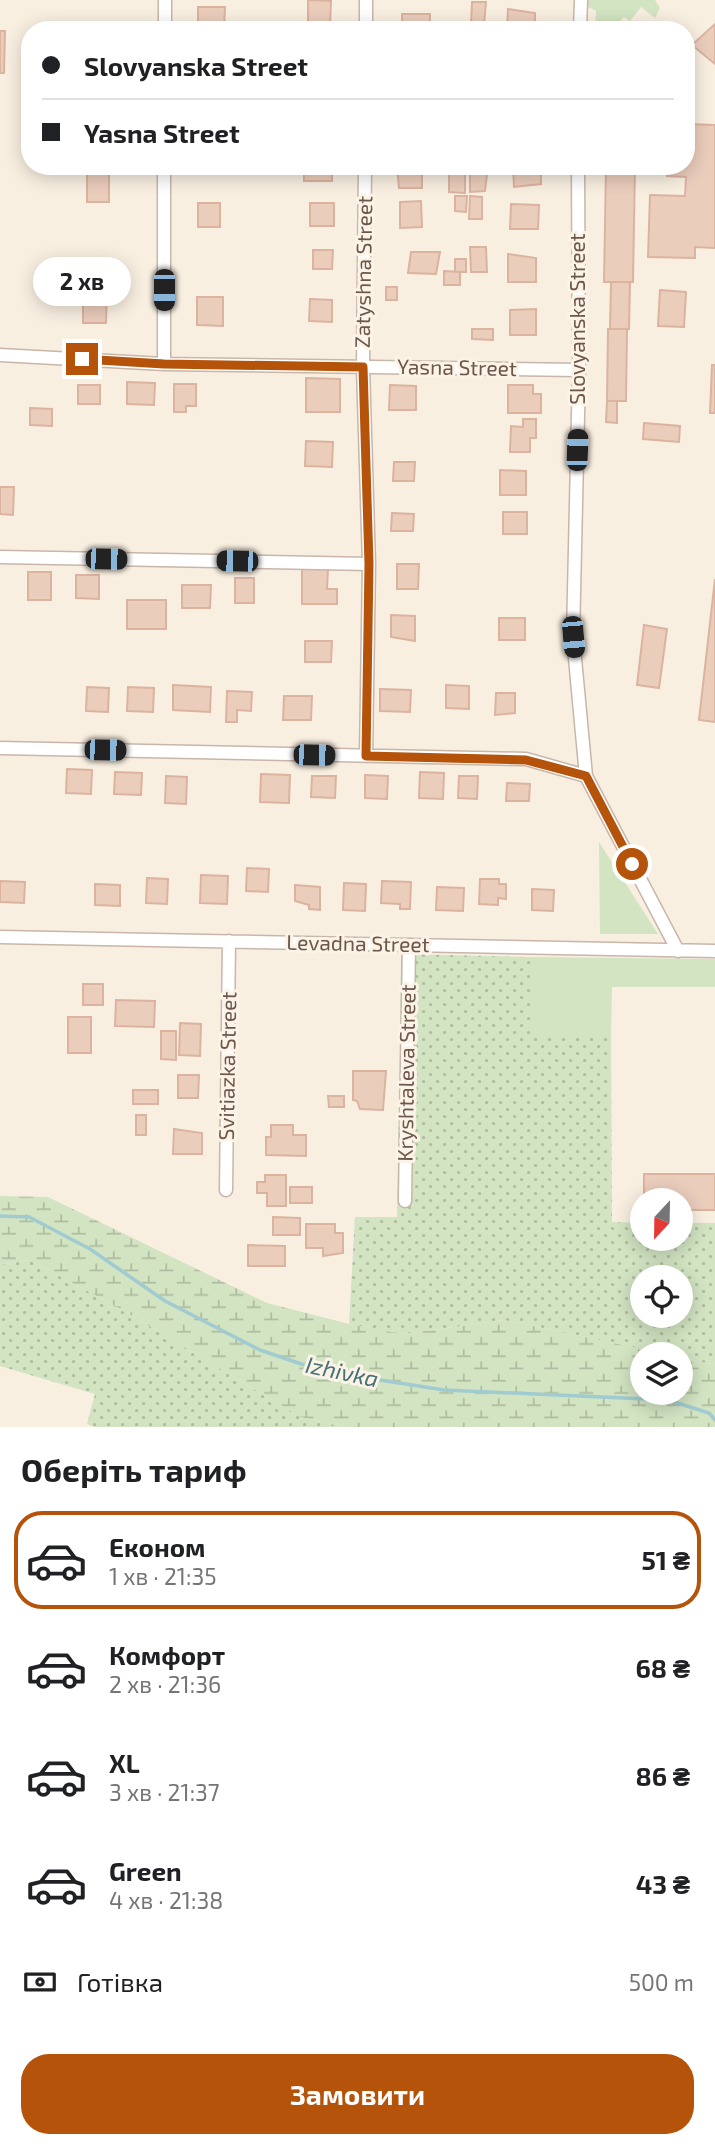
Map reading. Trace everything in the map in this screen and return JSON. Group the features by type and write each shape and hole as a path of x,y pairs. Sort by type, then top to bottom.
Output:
{"street":[{"path":"165,0 165,21"},
{"path":"366,0 366,21"},
{"path":"580,21 581,0"},
{"path":"164,175 164,364"},
{"name":"Zatyshna Street","path":"365,175 363,367 369,564 366,756"},
{"name":"Slovyanska Street","path":"579,175 579,370 573,637 586,776 678,951"},
{"name":"Yasna Street","path":"0,355 164,364 579,370"},
{"path":"0,557 369,564"},
{"path":"0,748 526,760 586,776"},
{"name":"Levadna Street","path":"0,937 715,951"},
{"name":"Svitiazka Street","path":"226,1190 229,942"},
{"name":"Kryshtaleva Street","path":"405,1201 409,945"}],"green space":[{"path":"586,0 655,0 660,8 655,18 641,7 630,21 624,17 620,21 595,21 596,11 586,6"},
{"path":"599,842 658,934 600,934"},
{"path":"401,954 530,957 530,1037 611,1038 612,1222 630,1223 630,1251 693,1251 693,1223 715,1223 715,1365 693,1360 693,1342 630,1342 630,1346 504,1320 403,1334 349,1324 355,1217 397,1217"},
{"path":"530,957 715,959 715,987 612,987 611,1038 530,1038"},
{"path":"0,1196 48,1197 267,1303 349,1324 404,1334 504,1320 630,1346 630,1405 693,1405 693,1360 715,1365 715,1427 343,1427 300,1417 124,1311 30,1260 0,1265"},
{"path":"30,1260 124,1311 300,1417 343,1427 94,1427 87,1424 95,1394 0,1366 0,1265"}],"building":[{"path":"308,0 331,1 330,21 308,21"},
{"path":"472,2 486,2 484,21 471,21"},
{"path":"198,7 225,7 224,21 198,21"},
{"path":"508,9 535,13 535,21 507,21"},
{"path":"402,14 430,14 430,21 402,21"},
{"path":"715,24 715,64 695,47 695,42"},
{"path":"0,31 5,31 4,73 0,73"},
{"path":"695,124 715,125 715,248 695,247 695,258 648,257 650,195 685,196 686,177 667,176 695,175"},
{"path":"87,175 109,175 109,202 87,202"},
{"path":"304,175 332,175 332,181 304,181"},
{"path":"398,175 422,175 422,188 399,188"},
{"path":"449,175 465,175 465,193 449,192"},
{"path":"470,175 487,175 485,191 470,192"},
{"path":"513,175 541,175 541,184 514,187"},
{"path":"606,175 635,175 633,282 604,282"},
{"path":"455,196 467,196 466,212 455,211"},
{"path":"470,196 482,197 482,219 469,219"},
{"path":"421,201 422,227 400,228 400,202"},
{"path":"198,203 220,203 220,227 198,227"},
{"path":"310,203 334,203 334,226 310,226"},
{"path":"511,204 539,205 538,229 510,229"},
{"path":"470,247 486,247 487,272 471,272"},
{"path":"313,250 333,250 332,269 313,269"},
{"path":"411,252 440,252 436,274 408,273"},
{"path":"508,254 536,258 536,282 508,282"},
{"path":"455,259 466,259 466,272 455,272"},
{"path":"444,271 460,272 460,285 444,285"},
{"path":"611,282 630,282 629,329 610,329"},
{"path":"386,287 397,287 397,300 386,300"},
{"path":"83,289 107,290 106,323 83,323"},
{"path":"660,290 686,292 684,327 658,326"},
{"path":"197,297 223,297 223,326 197,325"},
{"path":"310,299 332,300 332,322 309,321"},
{"path":"536,309 536,335 510,335 510,310"},
{"path":"472,329 493,329 493,340 472,339"},
{"path":"608,329 627,329 626,401 607,401"},
{"path":"712,365 715,365 715,413 710,413"},
{"path":"306,378 340,379 340,412 306,412"},
{"path":"127,382 155,383 154,405 127,404"},
{"path":"174,384 196,384 196,406 186,406 186,412 174,412"},
{"path":"78,385 100,385 100,404 78,404"},
{"path":"390,385 416,386 416,410 389,410"},
{"path":"508,385 533,385 533,394 541,394 541,413 508,413"},
{"path":"607,401 617,401 617,423 606,422"},
{"path":"30,408 52,409 52,426 30,425"},
{"path":"523,419 536,419 536,438 530,438 530,452 510,452 511,426 523,427"},
{"path":"644,423 680,426 679,442 643,439"},
{"path":"306,441 333,442 332,467 305,466"},
{"path":"394,462 415,462 414,481 393,481"},
{"path":"500,470 526,471 526,495 500,495"},
{"path":"0,487 14,487 13,515 0,514"},
{"path":"503,512 527,512 527,534 503,534"},
{"path":"392,513 414,514 413,531 391,531"},
{"path":"397,564 419,564 418,589 397,589"},
{"path":"302,569 328,569 327,589 337,589 337,604 302,604"},
{"path":"28,572 51,572 51,600 28,600"},
{"path":"76,575 99,575 99,599 76,598"},
{"path":"235,578 254,578 254,603 235,603"},
{"path":"715,579 715,722 699,720"},
{"path":"182,585 211,585 210,608 182,608"},
{"path":"127,600 166,600 166,629 127,629"},
{"path":"391,615 415,616 415,641 391,637"},
{"path":"499,618 525,618 525,640 499,640"},
{"path":"644,625 667,629 659,688 637,685"},
{"path":"305,641 332,641 331,662 305,662"},
{"path":"173,685 211,687 210,712 173,710"},
{"path":"446,685 469,686 469,709 446,708"},
{"path":"87,687 109,688 108,712 86,711"},
{"path":"128,687 154,688 153,712 127,711"},
{"path":"380,689 411,690 410,712 380,711"},
{"path":"227,691 252,692 251,711 237,710 237,722 226,722"},
{"path":"496,693 515,693 515,713 495,715"},
{"path":"284,696 312,696 311,720 283,720"},
{"path":"67,769 92,770 91,794 66,793"},
{"path":"115,772 142,773 141,795 114,794"},
{"path":"420,772 444,773 443,799 419,798"},
{"path":"261,774 290,775 289,803 260,802"},
{"path":"365,775 388,776 387,799 365,798"},
{"path":"166,776 187,777 186,804 165,803"},
{"path":"312,776 336,776 335,798 311,797"},
{"path":"459,776 478,776 477,799 458,798"},
{"path":"507,783 530,784 529,801 506,801"},
{"path":"247,868 269,869 268,892 246,891"},
{"path":"201,875 228,876 227,904 200,903"},
{"path":"147,878 168,879 167,904 146,903"},
{"path":"480,879 499,879 499,884 506,884 506,899 498,898 498,905 479,904"},
{"path":"0,881 25,882 24,903 0,902"},
{"path":"382,881 411,882 410,909 400,909 400,904 381,903"},
{"path":"344,883 366,884 365,911 343,910"},
{"path":"95,884 120,885 120,906 95,905"},
{"path":"295,885 320,887 320,910 309,909 309,905 295,901"},
{"path":"437,887 464,888 463,911 436,910"},
{"path":"532,889 554,890 553,911 532,910"},
{"path":"83,984 103,984 103,1005 83,1005"},
{"path":"116,1000 155,1001 154,1027 115,1026"},
{"path":"68,1017 91,1017 91,1053 68,1053"},
{"path":"180,1023 201,1024 200,1056 179,1055"},
{"path":"161,1031 176,1031 176,1060 161,1059"},
{"path":"353,1071 386,1071 383,1110 360,1109 357,1101 353,1100"},
{"path":"178,1075 199,1075 198,1098 178,1098"},
{"path":"133,1090 158,1090 158,1104 133,1104"},
{"path":"328,1096 344,1096 344,1107 329,1107"},
{"path":"136,1115 146,1115 146,1135 136,1135"},
{"path":"271,1125 293,1125 293,1135 306,1135 306,1156 266,1155 266,1137 271,1137"},
{"path":"174,1129 202,1133 202,1154 173,1154"},
{"path":"644,1174 715,1174 715,1210 693,1210 693,1188 644,1188"},
{"path":"265,1175 286,1175 286,1206 267,1206 267,1193 257,1193 257,1182 265,1182"},
{"path":"290,1187 312,1187 312,1203 290,1203"},
{"path":"273,1217 300,1218 300,1235 273,1235"},
{"path":"306,1224 335,1224 335,1233 343,1233 343,1253 323,1256 323,1248 306,1248"},
{"path":"248,1245 285,1246 285,1266 248,1266"}],"waterway":[{"name":"Izhivka","path":"0,1216 29,1217 90,1249 165,1301 260,1350 322,1371 444,1390 668,1400 709,1413 715,1420"}],"route":[{"path":"82,359 164,364 363,367 369,564 366,756 526,760 586,776 632,864"}]}
